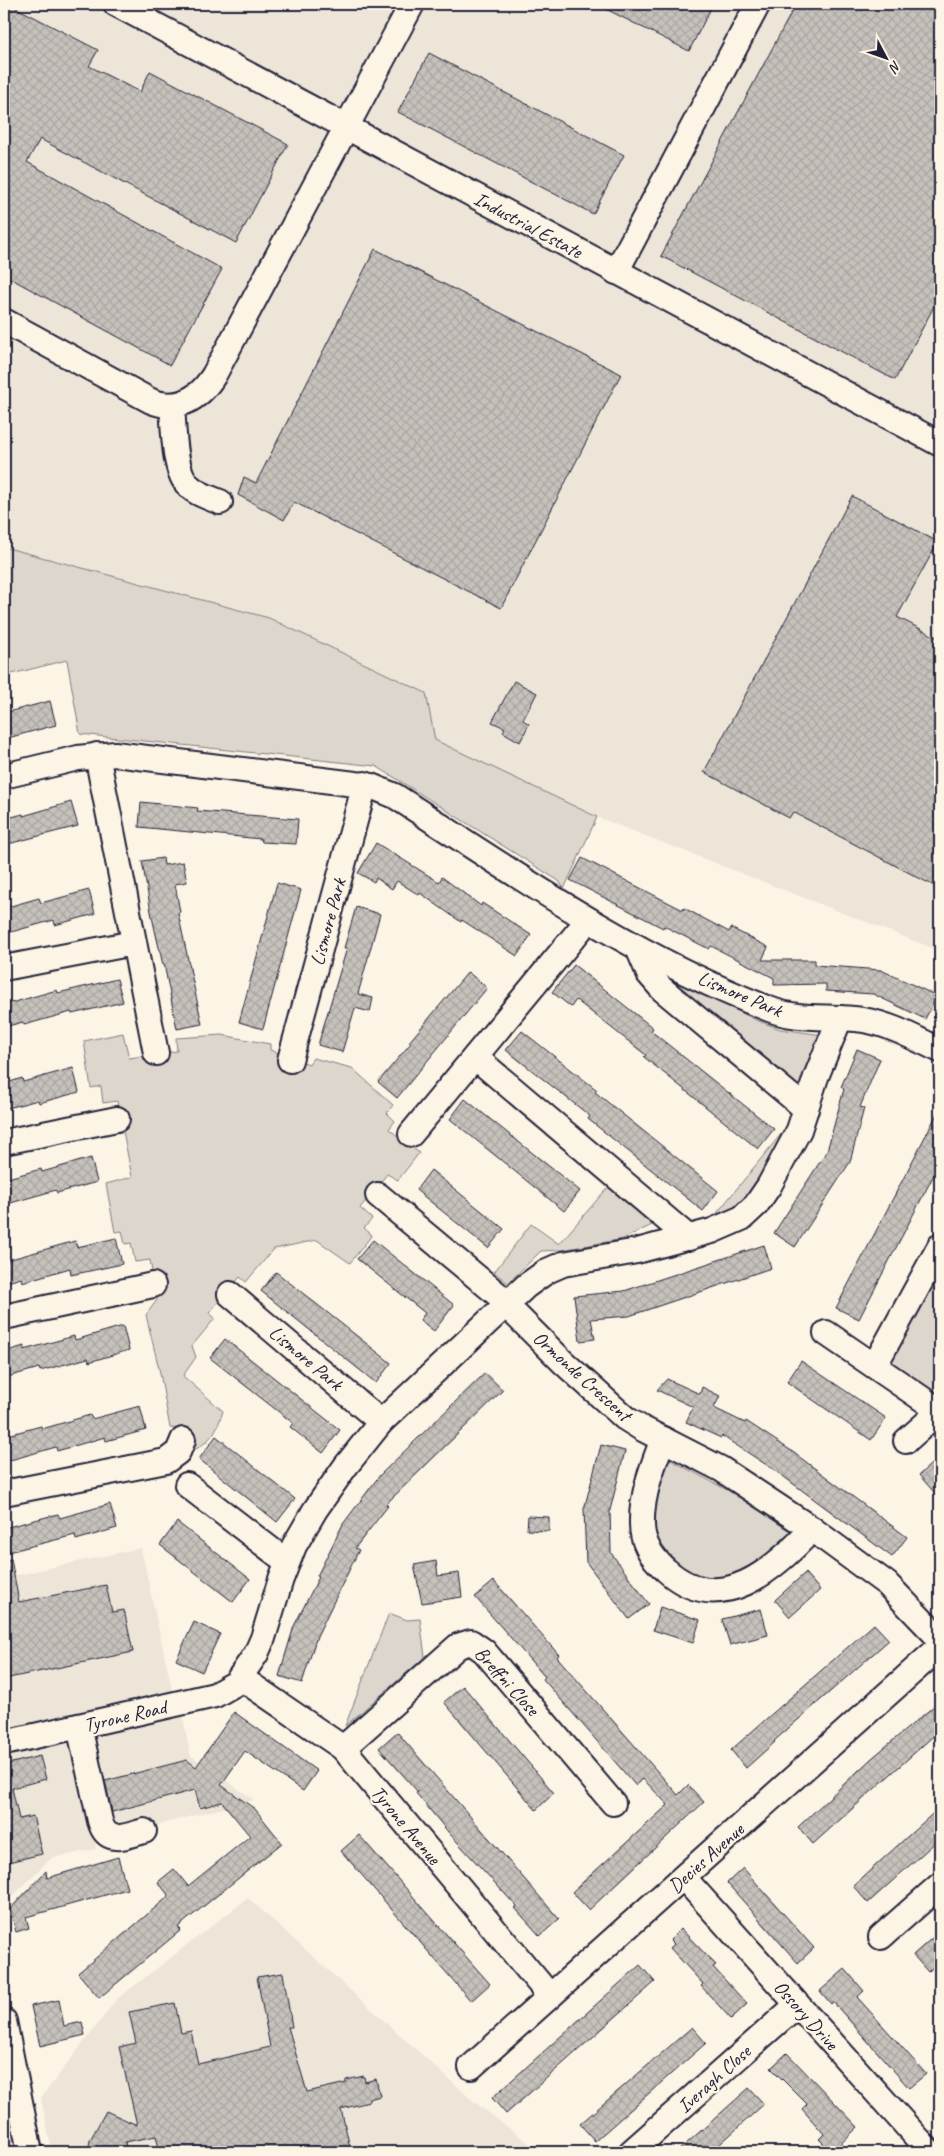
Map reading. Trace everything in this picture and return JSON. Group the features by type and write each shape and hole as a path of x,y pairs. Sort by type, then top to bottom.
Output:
{"street":[{"name":"Industrial Estate","path":"116,4 940,444"},
{"path":"4,321 150,401 172,406 188,402 194,398 208,384 412,4"},
{"path":"616,272 758,4"},
{"path":"172,406 176,449 182,478 190,488 220,502"},
{"path":"97,755 156,1053"},
{"name":"Lismore Park","path":"4,776 97,755 144,757 365,784 383,789 588,920 638,948 729,991 777,1012 791,1015 865,1020 878,1023 940,1050"},
{"name":"Lismore Park","path":"290,1060 365,784"},
{"path":"411,1134 588,920"},
{"path":"4,968 134,943"},
{"name":"Lismore Park","path":"638,948 649,974 662,989 806,1110"},
{"path":"241,1678 263,1638 287,1562 305,1527 325,1495 381,1422 540,1275 555,1267 637,1251 689,1238 733,1223 756,1205 769,1186 794,1140 816,1077 840,1018"},
{"path":"475,1057 689,1238"},
{"path":"4,1142 117,1119"},
{"path":"378,1195 507,1304"},
{"path":"875,1365 940,1250"},
{"path":"4,1317 153,1285"},
{"name":"Lismore Park","path":"230,1294 381,1422"},
{"name":"Ormonde Crescent","path":"507,1304 616,1411 641,1428 721,1469 812,1529 887,1584 940,1639"},
{"path":"826,1333 940,1411 906,1441"},
{"path":"663,1439 646,1492 642,1524 643,1536 651,1554 676,1578 699,1588 711,1590 737,1587 776,1565 812,1529"},
{"path":"4,1493 166,1461 178,1452 183,1440"},
{"path":"186,1485 287,1562"},
{"name":"Breffni Close","path":"343,1748 458,1646 471,1642 484,1651 613,1803"},
{"name":"Decies Avenue","path":"470,2067 684,1878 940,1647"},
{"name":"Tyrone Road","path":"4,1744 215,1695 232,1687 241,1678"},
{"name":"Tyrone Avenue","path":"241,1678 343,1748 550,1996"},
{"path":"79,1726 104,1832 110,1836 118,1837 144,1832"},
{"name":"Ossory Drive","path":"684,1878 930,2152"},
{"path":"881,1937 940,1885"},
{"name":"Iveragh Close","path":"631,2152 797,2005"},
{"path":"4,2021 30,2152"}],"shaded area":[{"path":"4,4 940,4 940,951 597,817 434,740 425,693 269,618 4,547"},
{"path":"4,547 269,618 426,693 435,740 597,817 564,889 559,881 376,766 80,734 67,660 4,676"},
{"path":"673,977 756,1020 780,1029 823,1035 801,1087 785,1081 668,982"},
{"path":"123,1033 129,1058 177,1051 176,1038 222,1035 270,1044 270,1050 309,1064 313,1058 352,1068 393,1105 387,1113 395,1121 389,1129 419,1153 398,1180 387,1174 360,1208 372,1219 364,1228 372,1235 350,1263 317,1240 274,1249 246,1282 240,1277 209,1313 215,1318 192,1346 196,1357 183,1376 223,1411 214,1433 196,1449 187,1443 190,1430 170,1428 160,1373 146,1315 157,1300 150,1260 135,1262 131,1243 125,1244 122,1231 115,1232 106,1184 132,1177 117,1101 103,1103 101,1086 91,1088 84,1041"},
{"path":"781,1134 783,1139 747,1199 733,1214 709,1223"},
{"path":"609,1186 652,1225 623,1239 562,1250 541,1251 508,1283 494,1272 531,1224 559,1244"},
{"path":"940,1275 940,1397 893,1368 891,1355 936,1276"},
{"path":"667,1458 729,1491 794,1534 761,1568 712,1586 665,1558 653,1535 657,1501"},
{"path":"141,1548 172,1690 183,1717 190,1755 254,1800 95,1841 96,1849 51,1858 13,1896 5,1898 4,1578"},
{"path":"389,1613 407,1620 420,1619 425,1657 345,1726"},
{"path":"248,1898 472,2100 540,2152 52,2152 41,2098 116,2000"},
{"path":"4,2068 20,2152 4,2152"}],"building":[{"path":"4,4 9,4 98,50 89,66 140,92 150,71 288,144 236,243 40,139 27,162 222,269 170,365 4,275"},
{"path":"596,4 713,4 689,51"},
{"path":"796,4 940,4 940,295 895,380 661,256"},
{"path":"429,53 624,155 593,214 398,112"},
{"path":"375,249 621,374 501,608 294,502 284,520 238,495 244,477 256,483"},
{"path":"852,496 938,542 897,617 940,639 940,889 793,812 789,818 704,772"},
{"path":"514,681 537,693 523,720 529,724 520,742 503,732 505,728 492,722"},
{"path":"50,701 56,725 4,739 4,713"},
{"path":"71,802 78,826 4,845 4,819 23,814 23,816"},
{"path":"141,802 198,808 197,811 298,819 296,844 262,842 261,839 139,827"},
{"path":"376,843 439,882 442,877 481,906 482,903 531,935 517,956 462,920 461,922 420,893 419,895 397,881 392,889 376,878 374,882 358,873"},
{"path":"163,858 164,865 183,862 187,882 175,884 180,912 178,913 202,1024 177,1029 152,917 142,861"},
{"path":"582,858 683,910 684,908 729,932 731,928 768,947 762,960 815,960 815,965 881,970 937,996 925,1019 873,994 826,991 826,984 774,985 774,978 711,946 709,949 664,926 663,928 570,880"},
{"path":"277,883 301,890 263,1029 239,1022"},
{"path":"89,890 95,914 55,925 54,920 4,934 4,908 39,898 41,903"},
{"path":"356,907 380,914 358,994 373,998 370,1012 355,1008 342,1052 318,1045 347,948 344,948"},
{"path":"574,965 653,1028 651,1031 774,1129 758,1149 644,1057 646,1055 576,1000 571,1007 552,992"},
{"path":"468,972 487,988 397,1098 378,1082"},
{"path":"117,979 123,1002 72,1014 71,1012 24,1025 23,1022 4,1027 4,1005 57,990 58,993"},
{"path":"522,1031 597,1090 595,1092 718,1191 703,1211 588,1119 590,1116 506,1050"},
{"path":"857,1049 880,1059 860,1107 864,1108 850,1162 795,1247 774,1233 827,1151 844,1089 841,1087"},
{"path":"73,1068 79,1092 39,1103 38,1100 4,1109 4,1084 22,1078 23,1082"},
{"path":"465,1099 580,1191 564,1211 450,1119"},
{"path":"940,1108 940,1163 859,1319 836,1308"},
{"path":"91,1158 97,1182 57,1193 56,1190 7,1204 4,1179 41,1169 42,1172"},
{"path":"431,1170 504,1229 488,1248 416,1190"},
{"path":"116,1238 122,1264 71,1275 70,1268 22,1282 21,1278 4,1283 4,1261 75,1241 77,1247"},
{"path":"373,1240 454,1305 434,1331 420,1320 425,1313 357,1259"},
{"path":"764,1245 771,1268 629,1316 591,1319 595,1339 580,1341 574,1296 624,1291"},
{"path":"276,1272 391,1363 376,1383 261,1291"},
{"path":"123,1326 129,1350 89,1362 88,1358 40,1371 39,1368 4,1378 4,1352 24,1346 24,1350 74,1336 75,1340"},
{"path":"225,1339 340,1430 323,1453 290,1427 293,1423 210,1358"},
{"path":"801,1361 886,1418 871,1440 787,1382"},
{"path":"485,1373 503,1390 386,1504 388,1506 355,1548 359,1550 317,1636 302,1683 279,1676 294,1626 343,1524 380,1475"},
{"path":"667,1379 700,1394 702,1387 720,1396 714,1408 745,1423 746,1421 790,1450 907,1537 892,1557 776,1471 722,1436 721,1438 686,1422 693,1407 657,1390"},
{"path":"140,1406 146,1430 106,1441 105,1437 57,1451 56,1447 7,1461 4,1450 4,1436 41,1426 42,1429 90,1415 92,1419"},
{"path":"216,1436 295,1499 277,1522 199,1459"},
{"path":"601,1445 625,1451 610,1510 611,1553 649,1604 629,1619 586,1562 584,1509"},
{"path":"940,1456 940,1499 919,1475"},
{"path":"110,1504 117,1528 76,1540 75,1535 4,1553 4,1528 58,1514 60,1518"},
{"path":"528,1516 549,1517 549,1531 527,1530"},
{"path":"177,1522 250,1579 233,1602 160,1545"},
{"path":"11,1559 19,1602 106,1585 112,1612 124,1610 133,1652 4,1679 4,1560"},
{"path":"436,1561 438,1576 459,1573 462,1597 422,1603 414,1565"},
{"path":"805,1573 820,1590 790,1617 775,1600"},
{"path":"494,1581 559,1655 557,1657 678,1795 688,1785 704,1802 589,1910 572,1892 668,1805 643,1779 636,1786 475,1597"},
{"path":"660,1607 700,1620 693,1643 653,1630"},
{"path":"761,1609 768,1635 730,1645 722,1619"},
{"path":"194,1622 220,1634 202,1672 176,1660"},
{"path":"874,1624 889,1640 746,1768 731,1750"},
{"path":"463,1686 554,1793 536,1810 444,1702"},
{"path":"940,1701 940,1730 813,1844 798,1827 872,1758"},
{"path":"234,1712 317,1771 303,1791 245,1751 221,1785 255,1809 282,1843 178,1927 181,1930 99,1998 78,1973 169,1896 158,1882 174,1869 188,1886 250,1836 222,1802 200,1808 195,1790 112,1812 105,1781 187,1760 196,1767"},
{"path":"397,1732 559,1919 540,1936 515,1908 517,1907 449,1833 416,1793 418,1792 379,1748"},
{"path":"40,1756 46,1779 12,1788 19,1819 33,1816 42,1854 4,1863 4,1765"},
{"path":"940,1807 940,1838 868,1903 853,1886"},
{"path":"359,1835 490,1984 471,2001 341,1851"},
{"path":"118,1857 127,1889 26,1917 29,1928 16,1932 10,1909 46,1871 47,1878"},
{"path":"743,1868 814,1948 798,1963 727,1883"},
{"path":"681,1929 716,1965 713,1967 747,2004 731,2019 701,1986 703,1984 670,1948 674,1944 670,1940"},
{"path":"940,1931 940,1961 928,1972 913,1955"},
{"path":"640,1965 655,1982 506,2114 492,2098"},
{"path":"845,1969 864,1991 857,1997 926,2074 909,2088 833,2002 831,2004 820,1991"},
{"path":"283,1973 292,2027 288,2027 307,2092 346,2083 346,2080 364,2076 365,2082 376,2079 380,2096 369,2099 369,2102 341,2109 351,2152 160,2152 156,2136 125,2142 127,2152 88,2152 90,2140 106,2111 137,2125 119,2047 136,2043 129,2012 175,2003 181,2033 191,2031 198,2064 270,2047 257,1977"},
{"path":"59,2000 64,2026 82,2022 85,2035 40,2046 31,2006"},
{"path":"692,2027 706,2043 595,2141 580,2124"},
{"path":"787,2053 858,2127 832,2152 819,2139 824,2134 802,2109 807,2104 771,2068"},
{"path":"749,2088 764,2104 720,2144 710,2152 677,2152"}]}
